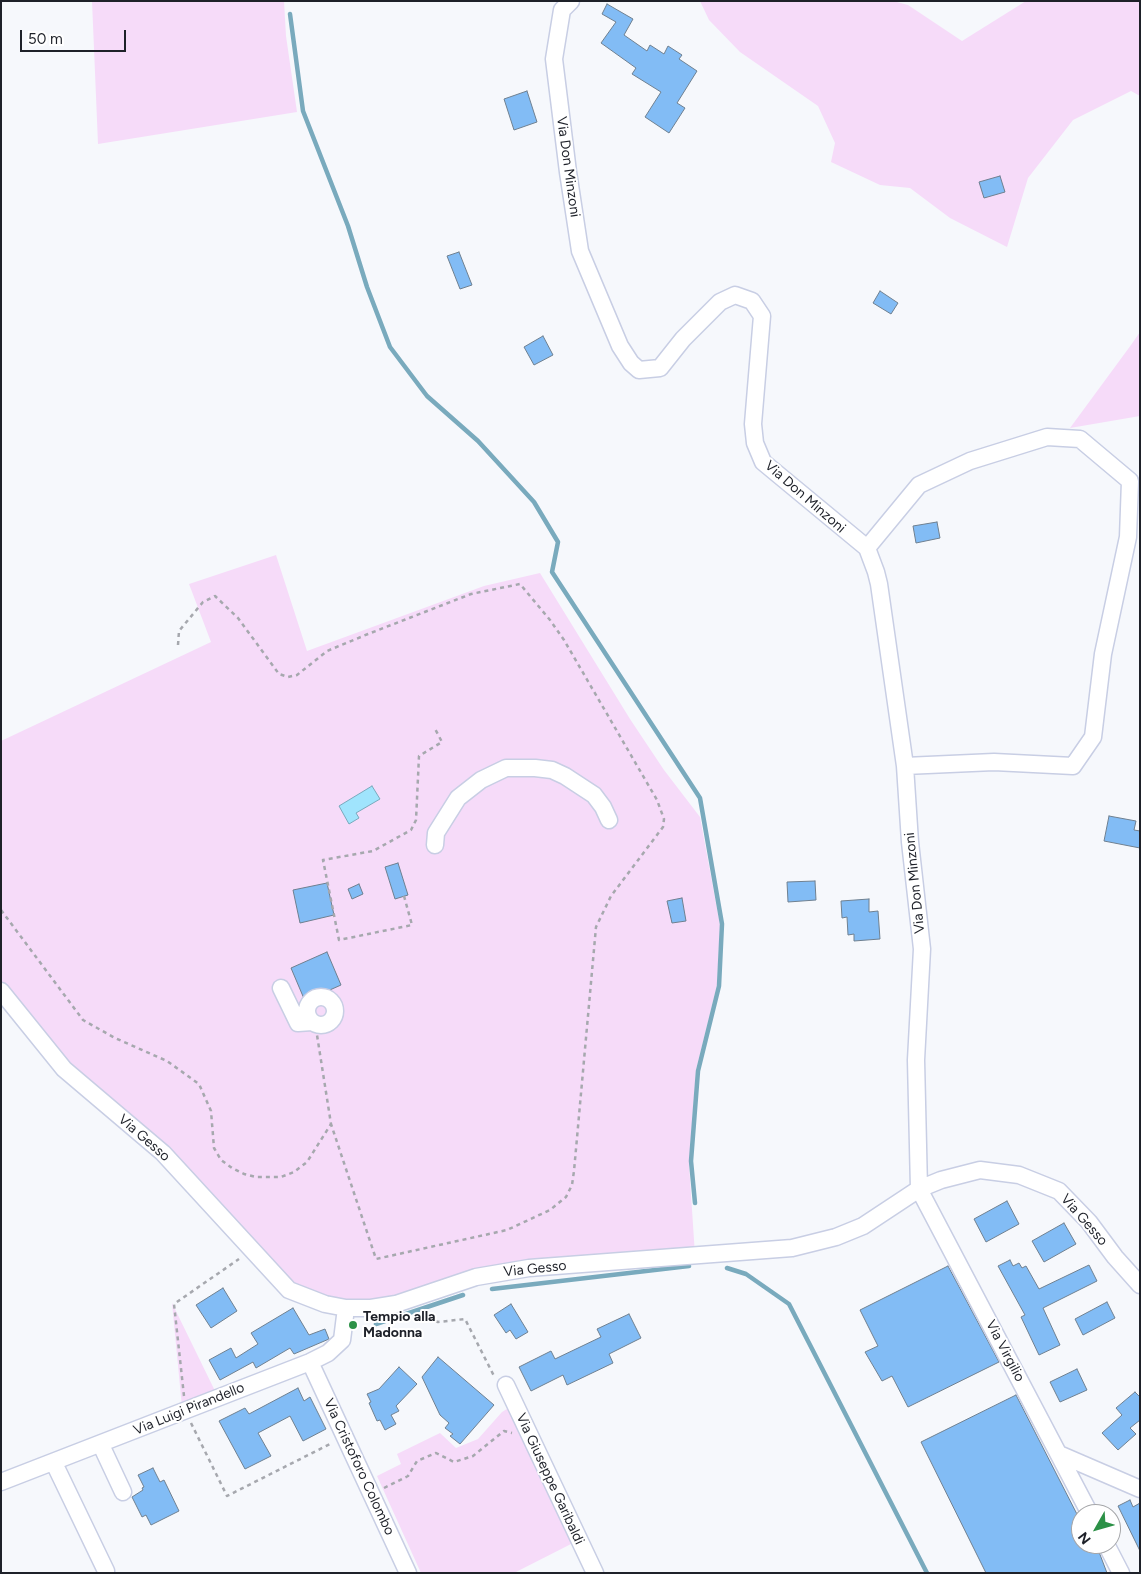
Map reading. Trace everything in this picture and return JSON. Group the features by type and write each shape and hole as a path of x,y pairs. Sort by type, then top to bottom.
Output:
{"street":[{"name":"Via Don Minzoni","path":"565,4 554,59 580,251 620,346 631,363 639,370 660,368 683,339 720,302 735,295 752,300 762,316 752,424 755,443 763,462 866,548 879,584 905,766 910,842 922,949 916,1060 919,1189"},
{"path":"866,548 919,485 970,461 1047,437 1080,439 1130,482 1128,537 1103,654 1093,736 1074,766 994,762 905,766"},
{"path":"435,845 436,833 458,798 481,780 506,768 544,769 565,776 594,795 604,807 609,820"},
{"path":"281,988 298,1023 314,1024"},
{"name":"Via Gesso","path":"1,991 64,1070 163,1153 289,1290 325,1304 346,1308 371,1308 396,1304 476,1277 529,1268 792,1248 836,1238 863,1226 919,1189 942,1180 980,1170 1019,1174 1060,1191 1089,1222 1115,1257 1140,1285"},
{"name":"Via Virgilio","path":"919,1189 1085,1504"},
{"name":"Via Luigi Pirandello","path":"1,1482 310,1362 328,1353 342,1340 346,1308"},
{"name":"Via Cristoforo Colombo","path":"310,1362 408,1573"},
{"name":"Via Giuseppe Garibaldi","path":"501,1381 595,1573"},
{"path":"101,1444 124,1492"},
{"path":"1059,1454 1140,1489"},
{"path":"54,1462 106,1571"},
{"path":"1111,1554 1121,1573"}],"path":[{"path":"178,645 179,631 203,602 215,596 238,618 279,674 288,677 297,675 327,651 368,634 471,594 520,584 564,640 657,800 664,819 664,827 611,896 596,927 573,1178 566,1197 550,1210 507,1230 376,1260 332,1124 314,1024"},
{"path":"404,896 412,925 339,940 323,860 373,851 411,830 416,820 419,756 442,742 434,727"},
{"path":"1,910 84,1020 115,1038 167,1061 199,1084 211,1111 214,1148 222,1160 232,1168 256,1177 281,1177 294,1172 307,1162 332,1124"},
{"path":"184,1398 174,1304 239,1259 238,1257"},
{"path":"428,1319 438,1322 465,1318 501,1381"},
{"path":"189,1419 227,1496 334,1443"},
{"path":"371,1493 408,1476 417,1461 436,1453 454,1462 473,1456 504,1431 512,1434 517,1431"}],"shaded area":[{"path":"92,1 284,1 286,36 297,112 98,144"},
{"path":"700,1 893,1 908,5 962,41 1026,1 1140,1 1140,96 1131,91 1073,120 1028,178 1007,247 950,218 910,188 880,185 831,162 835,143 818,106 740,52 709,20"},
{"path":"1140,332 1140,416 1070,428 1131,345"},
{"path":"276,555 307,651 484,586 540,573 630,719 664,770 700,817 720,925 717,985 696,1070 689,1164 695,1255 519,1269 385,1313 332,1307 284,1280 184,1177 43,1051 1,985 1,741 211,642 189,584"},
{"path":"172,1303 216,1393 182,1407"},
{"path":"510,1407 573,1543 514,1573 421,1573 377,1476 401,1464 397,1454 440,1433 456,1448 478,1439 502,1412"}],"water":[{"path":"372,786 380,799 356,813 359,818 349,824 339,806"}],"building":[{"path":"607,4 633,19 624,35 647,51 650,45 664,54 668,46 682,55 679,59 697,71 677,103 685,108 669,133 645,117 661,92 632,74 636,68 601,43 616,22 602,14"},
{"path":"527,91 537,122 514,130 504,99"},
{"path":"1000,176 1005,192 984,198 979,182"},
{"path":"459,252 472,285 460,289 447,256"},
{"path":"880,291 898,303 891,314 873,303"},
{"path":"543,336 553,355 534,365 524,347"},
{"path":"937,522 940,538 916,543 913,526"},
{"path":"1109,816 1136,821 1134,830 1140,831 1140,848 1104,841"},
{"path":"398,863 408,895 395,899 385,867"},
{"path":"815,881 816,900 788,902 787,882"},
{"path":"327,883 334,915 300,923 293,890"},
{"path":"359,884 363,894 352,899 348,889"},
{"path":"682,898 686,921 672,923 667,901"},
{"path":"869,899 869,912 878,911 880,939 854,941 854,934 848,935 847,917 842,918 841,901"},
{"path":"327,952 341,985 305,1001 291,968"},
{"path":"1007,1201 1019,1224 986,1242 974,1219"},
{"path":"1064,1223 1076,1244 1044,1262 1032,1241"},
{"path":"1010,1260 1013,1266 1019,1263 1022,1268 1026,1266 1039,1289 1089,1265 1097,1281 1043,1308 1060,1345 1039,1355 1021,1317 1025,1315 998,1266"},
{"path":"948,1266 999,1362 908,1407 892,1376 882,1381 865,1352 878,1346 860,1310"},
{"path":"223,1288 237,1311 211,1328 196,1305"},
{"path":"1107,1302 1115,1318 1083,1335 1075,1319"},
{"path":"511,1304 528,1332 516,1339 510,1330 506,1333 494,1315"},
{"path":"293,1308 309,1335 325,1329 329,1339 294,1354 290,1348 256,1368 253,1362 220,1380 209,1360 231,1348 236,1358 258,1344 251,1333"},
{"path":"629,1314 641,1338 609,1354 613,1363 567,1385 563,1375 531,1391 519,1367 551,1351 555,1359 601,1337 597,1329"},
{"path":"438,1357 494,1405 460,1444 450,1436 453,1434 445,1428 449,1423 440,1415 422,1377"},
{"path":"399,1367 417,1384 396,1406 399,1411 391,1415 396,1424 385,1430 380,1420 377,1421 367,1394 379,1389"},
{"path":"1077,1369 1087,1390 1060,1402 1050,1382"},
{"path":"298,1388 304,1401 310,1397 326,1429 303,1441 290,1416 258,1433 271,1456 245,1469 219,1421 245,1408 249,1414"},
{"path":"1135,1392 1140,1397 1140,1420 1130,1428 1136,1434 1118,1450 1102,1433 1122,1415 1116,1408"},
{"path":"1016,1395 1072,1504 1071,1554 1100,1554 1107,1573 986,1573 921,1442"},
{"path":"153,1468 160,1482 164,1480 179,1511 151,1525 146,1515 142,1517 132,1497 143,1490 142,1488 144,1487 138,1475"},
{"path":"1130,1500 1133,1507 1140,1503 1140,1551 1121,1512 1121,1504"}],"waterway":[{"path":"290,14 303,111 348,226 367,287 390,347 427,396 478,441 534,502 558,542 552,572 700,798 722,924 719,986 698,1071 691,1161 695,1203"},
{"path":"492,1289 689,1266"},
{"path":"727,1268 746,1274 789,1304 927,1573"},
{"path":"376,1324 463,1295"}],"place":[{"name":"Tempio alla Madonna","path":"353,1325"}]}
